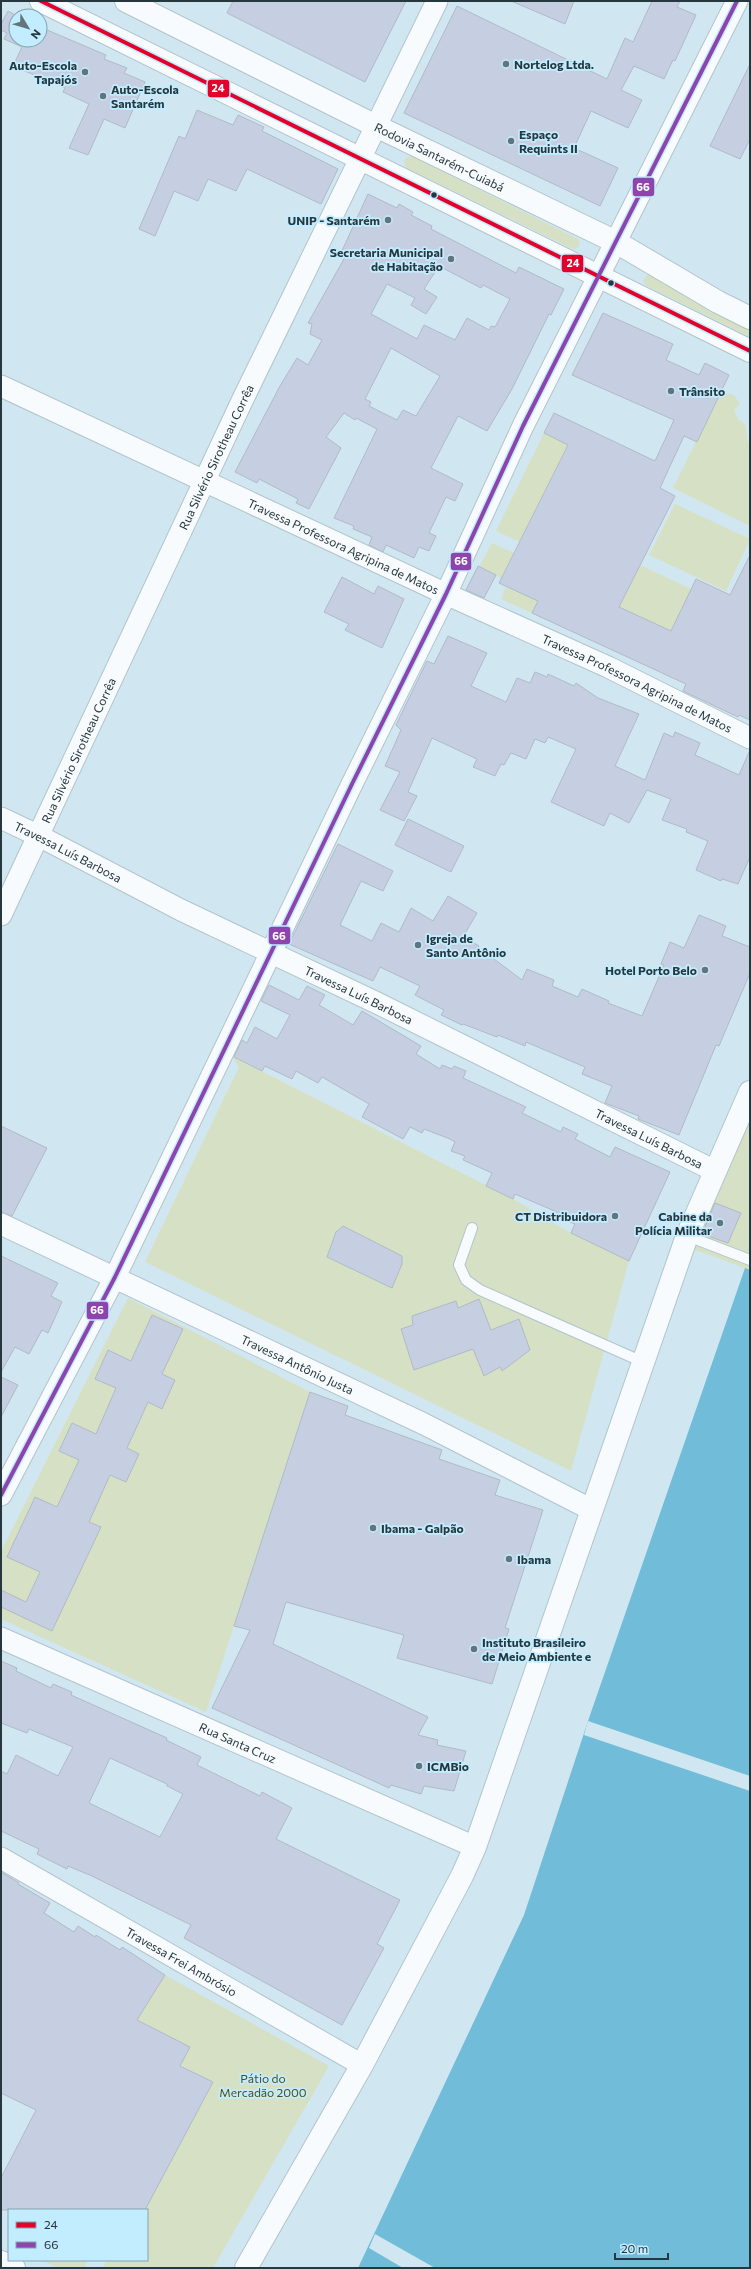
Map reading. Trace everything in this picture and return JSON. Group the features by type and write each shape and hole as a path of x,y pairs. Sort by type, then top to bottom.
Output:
{"main road":[{"path":"42,1 599,278 750,351"},
{"name":"Rodovia Santarém-Cuiabá","path":"126,1 376,126 616,242 718,302 750,318"},
{"path":"246,2268 362,2065 462,1876 475,1847 643,1362 683,1234 716,1171 750,1092"},
{"path":"1,2262 14,2268"}],"street":[{"name":"Rua Silvério Sirotheau Corrêa","path":"1,915 204,481 437,1"},
{"path":"1,1495 115,1277 270,953 446,594 523,426 599,278 737,1"},
{"name":"Travessa Professora Agripina de Matos","path":"1,386 446,594 608,667 750,738"},
{"name":"Travessa Luís Barbosa","path":"1,818 270,953 375,1002 716,1171"},
{"name":"Travessa Antônio Justa","path":"1,1224 424,1424 592,1510"},
{"name":"Rua Santa Cruz","path":"1,1638 475,1847"},
{"name":"Travessa Frei Ambrósio","path":"1,1858 362,2065"}],"lane":[{"path":"472,1228 459,1265 466,1280 480,1290 643,1362"},
{"path":"683,1234 750,1260"}],"green space":[{"path":"412,156 578,239 580,243 578,248 573,249 406,168 404,162 406,158"},
{"path":"653,273 750,322 750,337 647,286 643,281 647,275"},
{"path":"721,392 734,395 740,404 734,410 738,419 745,424 747,439 750,445 750,526 673,488"},
{"path":"544,433 568,445 520,542 496,531"},
{"path":"675,504 750,539 726,591 649,555"},
{"path":"492,543 514,553 501,578 479,567"},
{"path":"531,562 553,572 532,613 501,599 506,587 516,591"},
{"path":"640,565 691,589 671,631 619,607"},
{"path":"232,1056 513,1199 571,1233 629,1261 571,1471 145,1262 239,1067"},
{"path":"750,1108 750,1270 690,1248"},
{"path":"128,1298 310,1392 206,1712 1,1619 1,1551"},
{"name":"Pátio do Mercadão 2000","path":"165,1975 329,2066 213,2268 103,2268 106,2261 148,2261 148,2209 146,2209 213,2082 180,2065 190,2047 127,2037"},
{"path":"42,2261 87,2261 84,2268 58,2268"}],"water":[{"path":"745,1268 750,1270 750,2268 358,2268 524,1915 588,1721"}],"pier":[{"path":"588,1721 750,1776 750,1791 584,1735"},
{"path":"375,2234 435,2268 403,2268 369,2248"}],"building":[{"path":"233,1 406,1 365,82 227,13"},
{"path":"511,1 574,1 565,24"},
{"path":"652,1 680,1 677,7 696,15 675,61 673,60 664,79 634,66 621,90 642,100 628,128 591,111 574,148 618,168 600,206 404,113 457,6 607,79 625,38 633,42"},
{"path":"8,11 8,41 4,39 7,33 1,30 1,24"},
{"path":"48,30 106,55 104,59 127,68 124,73 145,82 125,128 104,119 88,155 69,148 89,104 63,92 65,88 13,66 22,48 48,48"},
{"path":"750,64 750,139 740,159 710,146"},
{"path":"197,110 233,125 238,115 264,127 262,131 338,169 321,204 247,169 236,191 208,179 198,201 174,191 155,236 139,229 179,136 185,139"},
{"path":"368,194 397,208 399,204 413,212 411,215 432,226 431,229 516,273 519,267 564,289 551,315 549,314 512,389 487,431 458,416 431,468 463,484 455,501 446,497 429,533 436,536 429,551 419,547 414,558 386,545 383,552 369,545 372,537 353,529 354,526 334,518 377,429 356,418 355,420 344,413 326,437 341,448 309,509 296,503 298,499 259,479 257,483 235,472 280,386 297,358 308,365 322,340 310,334 312,324 308,323 345,257 340,255","holes":["439,266 481,288 483,285 510,299 495,327 491,326 489,330 467,318 455,340 424,325 417,339 371,314 387,284 415,298 411,305 426,314 437,297 424,289","391,348 440,376 416,416 403,410 397,420 369,406 371,402 365,399"]},
{"path":"603,313 673,344 666,360 699,375 705,363 729,375 697,442 684,436 660,488 675,496 619,607 671,631 696,579 730,595 750,555 750,720 739,715 738,717 683,691 686,684 532,613 538,601 499,583 568,445 544,433 554,413 655,461 674,420 572,375"},
{"path":"478,566 496,575 484,598 466,590"},
{"path":"342,577 374,594 378,586 404,599 382,648 345,630 349,624 324,612"},
{"path":"448,636 487,653 471,686 506,702 517,678 530,683 535,672 547,677 548,674 574,686 576,683 598,698 639,714 615,766 645,780 664,733 673,737 675,732 700,743 695,755 739,775 750,750 750,857 738,884 722,879 721,881 696,870 708,841 686,832 687,829 662,820 671,799 647,790 629,823 610,813 604,826 551,802 576,749 548,737 545,743 535,739 526,759 511,753 504,765 501,764 495,776 473,767 477,759 432,738 408,792 417,796 404,821 380,810 400,772 385,766 401,730 396,725 427,661 434,664"},
{"path":"408,819 464,846 451,872 395,845"},
{"path":"338,844 393,871 383,891 361,881 340,925 372,941 381,923 399,932 411,908 433,921 448,896 477,913 463,937 479,946 478,947 522,980 527,969 554,980 552,986 578,997 582,989 609,1001 608,1003 642,1016 664,965 661,964 670,942 684,948 699,915 726,926 722,936 750,947 750,973 719,1046 716,1045 679,1135 638,1119 639,1116 605,1103 612,1086 582,1074 585,1067 526,1042 525,1046 498,1035 497,1037 463,1024 462,1025 441,1015 444,1010 415,995 420,986 380,967 373,981 289,944"},
{"path":"269,985 299,1000 307,986 325,995 319,1005 353,1025 362,1011 421,1046 416,1054 440,1069 442,1065 452,1069 454,1066 466,1071 463,1078 526,1107 522,1113 561,1132 563,1127 578,1134 575,1139 610,1157 615,1147 670,1172 629,1261 571,1233 575,1224 556,1216 557,1212 515,1194 513,1199 486,1186 492,1173 463,1160 465,1156 451,1151 455,1142 450,1139 424,1129 422,1133 410,1127 403,1139 362,1117 369,1104 322,1077 318,1083 296,1071 292,1079 265,1066 262,1071 234,1057 242,1040 247,1043 255,1027 277,1039 290,1015 261,1001"},
{"path":"1,1126 47,1148 12,1216 1,1212"},
{"name":"Cabine da Polícia Militar","path":"715,1203 741,1213 728,1243 702,1234"},
{"path":"343,1226 402,1256 402,1264 392,1288 327,1257 336,1232"},
{"path":"1,1256 58,1283 51,1296 62,1302 48,1333 42,1330 29,1354 15,1347 1,1372"},
{"path":"479,1299 491,1330 519,1319 530,1350 502,1371 500,1367 484,1376 473,1349 414,1370 401,1329 413,1325 412,1316 456,1301 458,1308"},
{"path":"152,1315 183,1329 162,1374 175,1380 162,1409 148,1402 127,1448 139,1454 126,1482 110,1475 89,1522 101,1527 52,1631 1,1607 1,1590 26,1602 40,1572 7,1557 35,1497 57,1507 79,1460 59,1451 72,1423 96,1434 116,1388 95,1379 108,1350 131,1361"},
{"path":"1,1377 18,1385 1,1417"},
{"path":"310,1392 348,1406 345,1415 442,1450 439,1459 500,1480 495,1495 543,1510 505,1628 509,1629 492,1684 397,1658 404,1635 286,1602 273,1644 428,1717 418,1735 438,1740 437,1745 466,1751 454,1791 424,1786 421,1794 391,1785 389,1788 212,1708 250,1630 234,1626"},
{"path":"1,1661 17,1668 16,1671 51,1688 53,1684 72,1692 71,1695 167,1738 166,1740 201,1757 197,1765 260,1796 262,1792 292,1808 276,1839 400,1900 377,1944 384,1948 342,2025 184,1938 191,1925 92,1876 68,1866 67,1869 37,1854 39,1849 1,1831 1,1771 7,1774 16,1755 58,1776 73,1747 29,1729 27,1733 1,1723","holes":["110,1758 167,1784 167,1786 183,1794 160,1837 89,1803"]},
{"path":"1,1872 50,1903 44,1913 74,1932 78,1926 120,1950 122,1947 165,1975 137,2020 190,2047 180,2066 213,2082 146,2209 1,2210 1,2178 36,2110 1,2093"}],"transit line":[{"name":"24","path":"41,1 750,351"},
{"name":"66","path":"1,1495 115,1277 352,784 446,594 523,426 737,1"}],"place":[{"name":"Nortelog Ltda.","path":"506,64"},
{"name":"Auto-Escola Tapajós","path":"85,72"},
{"name":"Auto-Escola Santarém","path":"103,96"},
{"name":"Espaço Requints II","path":"511,141"},
{"name":"UNIP - Santarém","path":"388,220"},
{"name":"Secretaria Municipal de Habitação","path":"451,259"},
{"name":"Trânsito","path":"671,391"},
{"name":"Igreja de Santo Antônio","path":"418,945"},
{"name":"Hotel Porto Belo","path":"705,970"},
{"name":"CT Distribuidora","path":"615,1216"},
{"name":"Cabine da Polícia Militar","path":"720,1223"},
{"name":"Ibama - Galpão","path":"373,1528"},
{"name":"Ibama","path":"509,1559"},
{"name":"Instituto Brasileiro de Meio Ambiente e","path":"474,1649"},
{"name":"ICMBio","path":"419,1766"}]}
